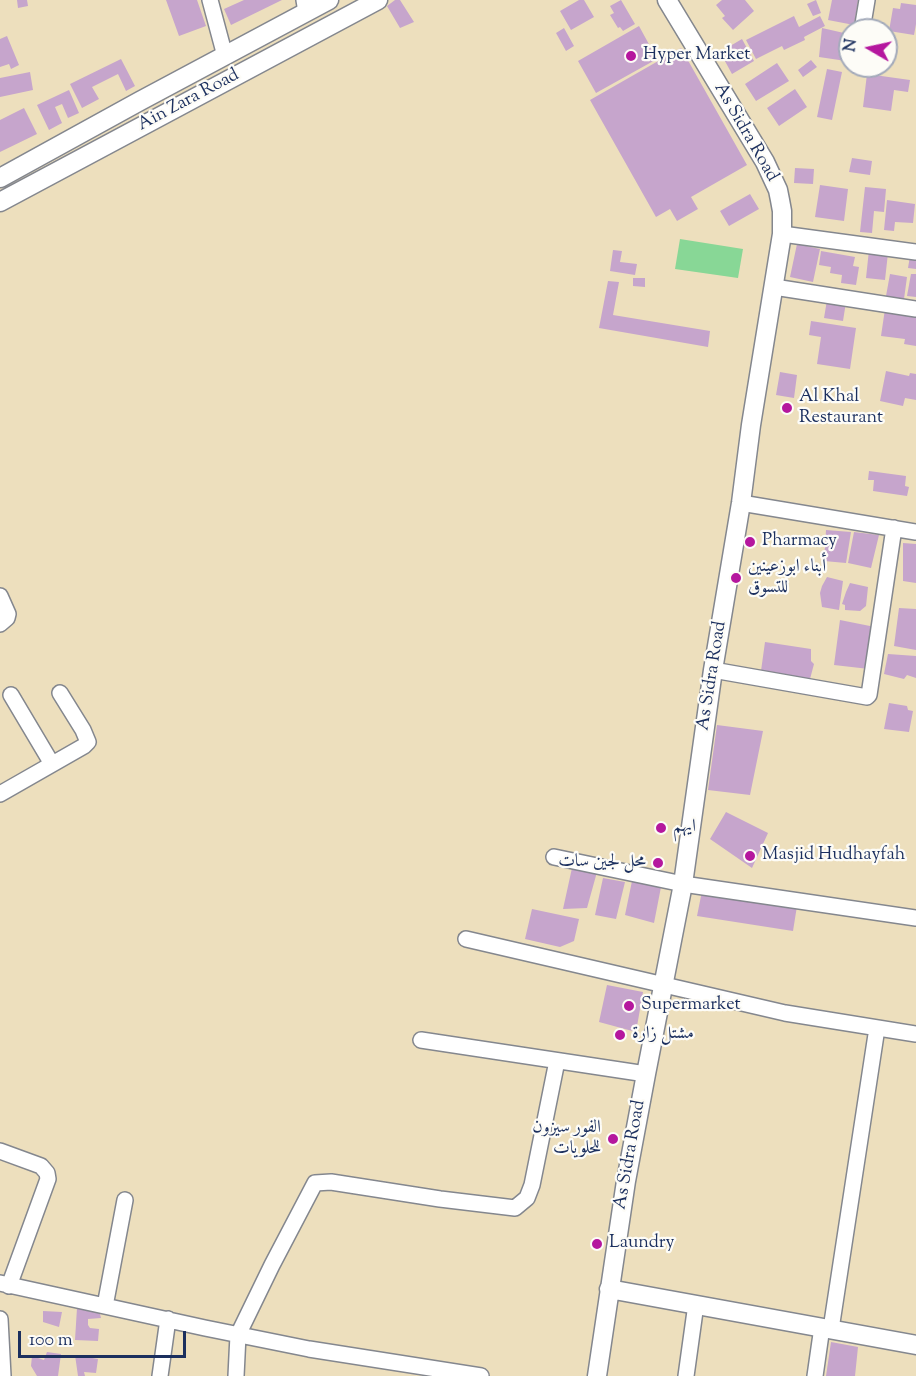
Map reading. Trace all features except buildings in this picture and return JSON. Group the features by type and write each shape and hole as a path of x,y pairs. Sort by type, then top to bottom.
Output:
{"main road":[{"name":"Ain Zara Road","path":"0,178 225,56 305,6 329,0"},
{"name":"Ain Zara Road","path":"0,202 378,0"},
{"name":"As Sidra Road","path":"597,1376 626,1181 683,884 713,670 782,234 778,190 765,162 667,1"},
{"path":"609,1289 916,1345"}],"street":[{"path":"210,0 225,56"},
{"path":"864,18 867,0"},
{"path":"782,234 916,248"},
{"path":"774,287 916,309"},
{"path":"741,503 916,532"},
{"path":"713,670 867,698 894,528"},
{"path":"0,596 8,614 8,618 0,624"},
{"path":"0,794 88,742 60,693"},
{"path":"11,695 52,764"},
{"path":"554,857 683,884 916,918"},
{"path":"466,939 785,1013 916,1034"},
{"path":"814,1376 827,1328 877,1028"},
{"path":"420,1040 646,1074"},
{"path":"236,1376 238,1335 315,1183 331,1182 515,1208 527,1198 532,1185 557,1061"},
{"path":"0,1151 41,1166 47,1173 48,1179 5,1284 238,1335 481,1376"},
{"path":"105,1306 125,1200"},
{"path":"686,1376 696,1304"},
{"path":"0,1319 3,1376"},
{"path":"160,1376 168,1319"}],"green space":[{"path":"680,239 743,249 738,278 675,269"}],"place":[{"name":"Hyper Market","path":"631,56"},
{"name":"Al Khal Restaurant","path":"787,408"},
{"name":"Pharmacy","path":"750,542"},
{"name":"أبناء ابوزعينين للتسوق","path":"736,578"},
{"name":"ايهم","path":"661,828"},
{"name":"Masjid Hudhayfah","path":"750,856"},
{"name":"محل لجين سات","path":"658,863"},
{"name":"Supermarket","path":"629,1006"},
{"name":"مشتل زارة","path":"620,1035"},
{"name":"الفور سيزون للحلويات","path":"613,1139"},
{"name":"Laundry","path":"597,1244"}]}
